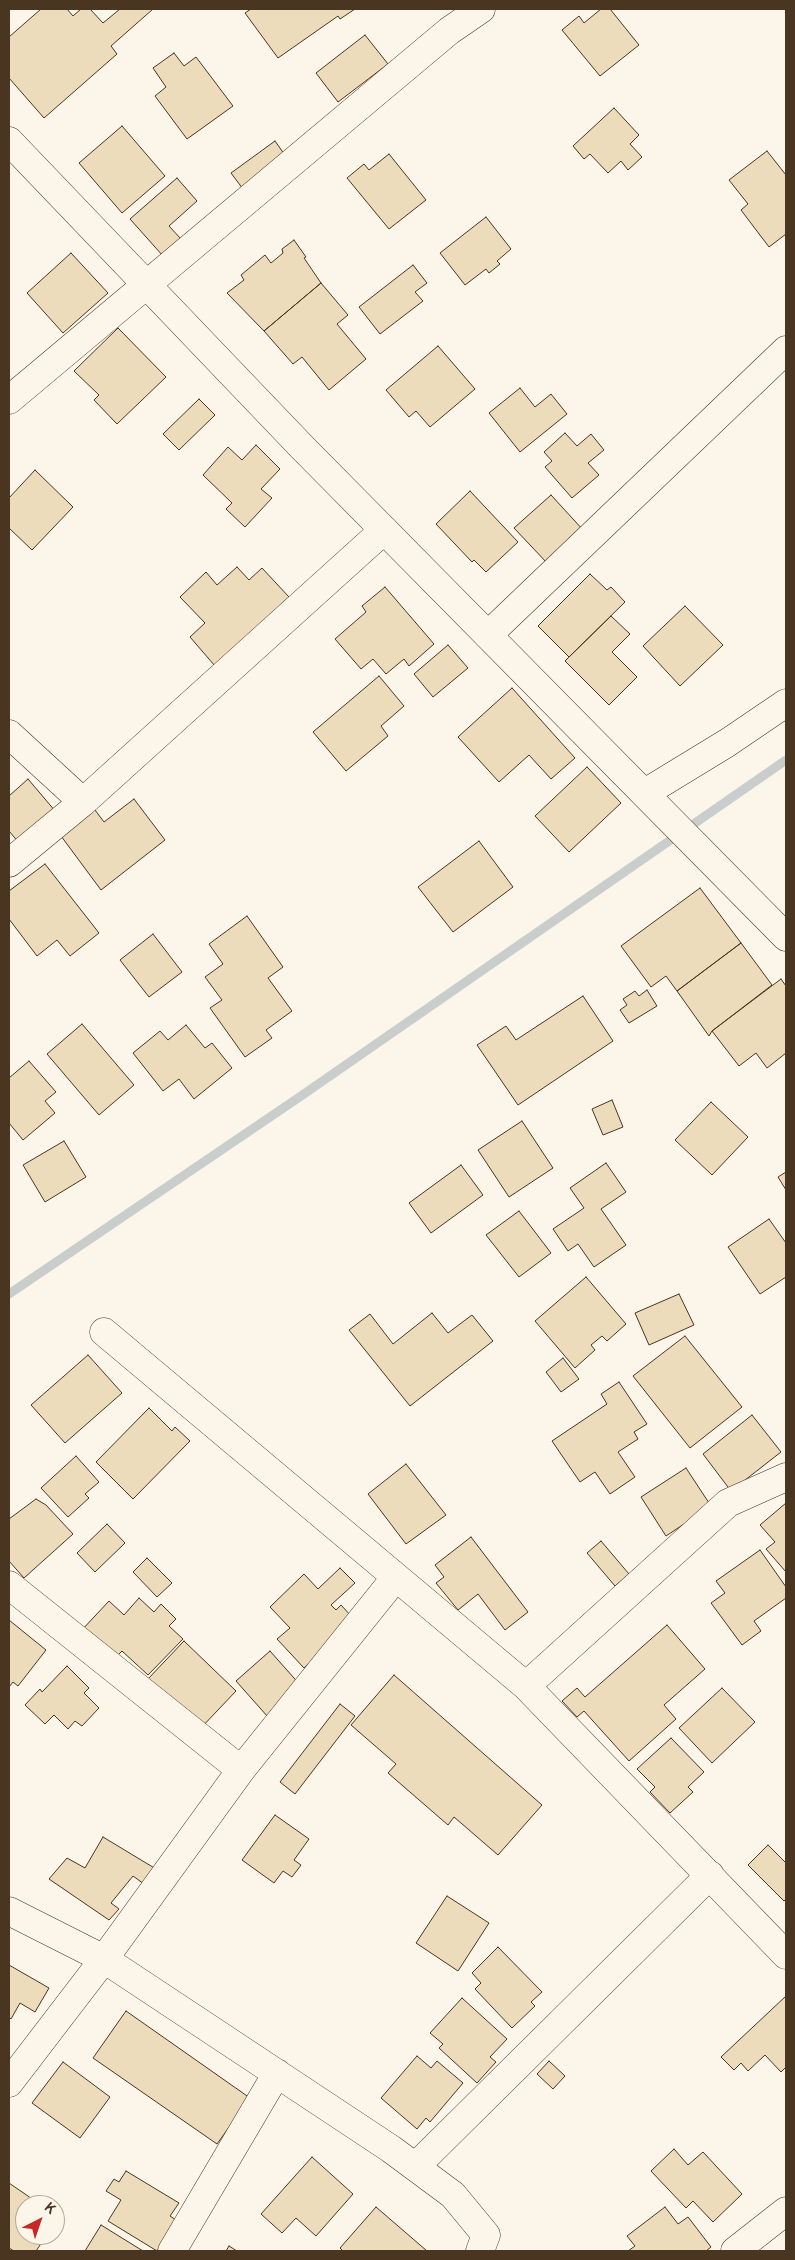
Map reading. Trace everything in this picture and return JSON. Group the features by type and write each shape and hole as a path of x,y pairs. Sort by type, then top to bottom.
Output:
{"street":[{"path":"9,400 448,31 481,9"},
{"path":"9,141 301,446 786,938"},
{"path":"488,635 786,350"},
{"path":"9,863 83,802 384,530"},
{"path":"650,798 786,703"},
{"path":"9,734 83,802"},
{"path":"104,1332 526,1686 786,1955"},
{"path":"526,1686 728,1503 786,1477"},
{"path":"9,2083 104,1959 241,1770 396,1577"},
{"path":"9,1585 241,1770"},
{"path":"415,2167 710,1875"},
{"path":"9,1911 104,1959 415,2167 453,2195 486,2235 480,2251"},
{"path":"172,2251 277,2073"},
{"path":"735,2251 786,2211"}],"building":[{"path":"41,9 67,9 73,16 81,9 90,9 103,23 120,9 153,9 111,46 117,54 44,118 9,78 9,37"},
{"path":"251,9 355,9 340,19 338,16 278,58 245,13"},
{"path":"601,9 610,9 639,45 600,76 562,30 579,16 584,23"},
{"path":"365,35 388,64 338,102 316,73"},
{"path":"174,53 184,66 196,57 233,106 187,139 155,96 166,87 153,68"},
{"path":"614,108 639,135 630,144 642,157 628,170 621,161 608,173 590,154 584,159 573,146"},
{"path":"122,126 165,176 122,213 79,163"},
{"path":"275,141 287,158 243,189 231,173"},
{"path":"767,151 786,175 786,234 769,247 741,210 748,204 729,180"},
{"path":"389,154 426,200 389,229 347,178 364,164 369,170"},
{"path":"177,178 197,201 169,226 181,239 163,256 130,219"},
{"path":"486,217 511,249 497,261 500,264 489,273 486,269 465,285 440,253"},
{"path":"294,240 321,283 264,331 227,293 244,280 241,275 265,255 271,263 283,253 282,249"},
{"path":"71,253 108,293 63,333 27,293"},
{"path":"413,265 427,283 415,292 423,301 380,334 359,307"},
{"path":"321,283 348,315 337,324 366,359 329,390 302,357 293,364 264,331"},
{"path":"118,328 166,377 117,424 94,400 99,395 74,371"},
{"path":"438,346 475,389 430,427 416,411 409,417 386,390"},
{"path":"520,388 535,407 551,394 567,414 520,452 489,413"},
{"path":"199,399 215,415 179,450 163,434"},
{"path":"565,433 577,446 591,434 604,450 588,463 599,475 572,498 545,467 552,461 544,452"},
{"path":"256,445 280,469 261,489 272,498 245,527 226,509 232,503 203,475 228,447 242,460"},
{"path":"35,470 73,507 32,550 9,528 9,498"},
{"path":"470,491 518,542 486,572 474,560 472,562 436,524"},
{"path":"551,495 584,531 548,564 514,528"},
{"path":"237,567 249,580 262,568 289,597 215,666 190,637 205,623 180,597 206,572 217,585"},
{"path":"590,574 607,590 611,587 625,602 569,657 538,626"},
{"path":"385,587 434,644 409,666 404,659 386,674 373,659 361,669 335,639 366,612 362,606"},
{"path":"685,606 723,645 680,686 643,646"},
{"path":"611,616 630,634 612,652 637,677 609,705 565,661"},
{"path":"448,645 468,668 433,697 414,674"},
{"path":"379,676 404,706 381,726 388,736 346,771 313,732"},
{"path":"512,688 575,758 551,779 529,755 499,782 458,737"},
{"path":"587,767 621,803 569,852 535,816"},
{"path":"28,779 56,812 20,844 9,831 9,796"},
{"path":"134,799 165,840 101,890 61,836 95,810 104,822"},
{"path":"479,841 513,887 453,932 418,887"},
{"path":"45,864 99,933 70,956 57,940 37,956 9,919 9,891"},
{"path":"700,888 741,943 677,991 666,976 651,987 621,946"},
{"path":"247,916 283,967 268,978 292,1011 266,1030 272,1038 245,1057 210,1008 222,1000 205,977 223,964 209,944"},
{"path":"153,934 182,972 149,997 120,960"},
{"path":"741,943 772,985 712,1031 709,1036 677,991"},
{"path":"781,979 786,986 786,1053 767,1068 756,1053 739,1066 712,1031"},
{"path":"647,990 657,1006 629,1023 620,1010 627,1005 623,999 635,991 639,996"},
{"path":"583,996 613,1041 518,1105 477,1045 506,1026 516,1040"},
{"path":"82,1024 134,1085 99,1115 47,1054"},
{"path":"186,1025 205,1048 212,1043 232,1068 194,1099 179,1079 163,1091 133,1053 160,1031 168,1040"},
{"path":"29,1061 56,1092 45,1101 55,1113 23,1140 9,1123 9,1078"},
{"path":"612,1100 623,1127 603,1135 592,1109"},
{"path":"711,1102 748,1137 712,1175 675,1140"},
{"path":"522,1121 553,1168 509,1197 478,1150"},
{"path":"64,1141 86,1177 45,1202 23,1165"},
{"path":"606,1163 626,1192 601,1209 626,1245 594,1267 578,1244 568,1251 553,1229 584,1208 570,1188"},
{"path":"461,1165 483,1195 431,1233 409,1203"},
{"path":"786,1172 786,1190 778,1177"},
{"path":"519,1211 551,1253 519,1277 486,1235"},
{"path":"769,1219 786,1243 786,1277 760,1294 728,1247"},
{"path":"586,1277 626,1324 607,1341 602,1336 591,1345 595,1350 575,1368 535,1321"},
{"path":"679,1294 694,1325 649,1345 635,1313"},
{"path":"432,1313 448,1333 472,1315 493,1341 410,1406 349,1330 370,1314 393,1344"},
{"path":"685,1336 742,1407 690,1448 633,1376"},
{"path":"88,1355 122,1393 65,1443 31,1405"},
{"path":"563,1358 579,1379 561,1392 546,1372"},
{"path":"619,1382 647,1424 634,1432 638,1439 618,1452 635,1477 610,1494 595,1472 580,1482 552,1441 607,1404 601,1394"},
{"path":"149,1408 172,1431 175,1427 190,1441 133,1499 96,1462"},
{"path":"752,1415 781,1452 731,1491 703,1454"},
{"path":"76,1456 99,1482 85,1494 89,1498 68,1517 41,1488"},
{"path":"406,1464 446,1515 406,1544 368,1494"},
{"path":"686,1468 711,1506 666,1536 641,1497"},
{"path":"36,1499 46,1505 73,1534 24,1578 9,1561 9,1519"},
{"path":"786,1503 786,1572 766,1549 775,1542 760,1525"},
{"path":"107,1524 125,1543 95,1572 77,1553"},
{"path":"471,1537 528,1612 505,1630 478,1594 458,1610 436,1583 444,1577 435,1565"},
{"path":"601,1541 629,1574 615,1586 587,1553"},
{"path":"760,1550 786,1587 786,1598 754,1621 761,1631 742,1645 711,1603 725,1593 716,1581"},
{"path":"147,1558 172,1583 157,1597 133,1572"},
{"path":"340,1568 355,1583 331,1605 336,1610 341,1605 352,1617 349,1625 304,1668 277,1639 290,1628 270,1607 304,1574 318,1589"},
{"path":"139,1598 154,1612 161,1604 176,1619 169,1626 183,1639 148,1675 122,1651 117,1656 101,1641 95,1647 80,1632 109,1601 124,1615"},
{"path":"9,1620 46,1650 18,1686 13,1682 9,1687"},
{"path":"667,1625 705,1669 664,1705 676,1719 629,1761 584,1711 577,1717 562,1701 577,1688 585,1697"},
{"path":"184,1641 236,1691 199,1730 147,1680"},
{"path":"270,1651 302,1687 268,1717 236,1681"},
{"path":"67,1666 89,1688 84,1693 99,1708 82,1726 75,1721 68,1729 54,1715 45,1724 25,1705 40,1689 42,1692"},
{"path":"394,1675 542,1805 498,1855 454,1817 448,1825 388,1773 396,1764 351,1725"},
{"path":"722,1688 755,1722 712,1763 679,1728"},
{"path":"340,1704 355,1716 295,1794 280,1782"},
{"path":"671,1738 704,1772 688,1787 693,1792 670,1813 650,1792 655,1787 637,1769"},
{"path":"275,1815 309,1839 294,1860 301,1865 292,1877 283,1871 274,1883 242,1860"},
{"path":"103,1837 156,1869 144,1884 133,1876 111,1903 119,1909 109,1920 49,1879 67,1858 85,1868"},
{"path":"768,1845 786,1863 786,1899 784,1901 748,1865"},
{"path":"447,1896 489,1923 458,1971 416,1943"},
{"path":"498,1947 542,1992 531,2002 535,2006 512,2028 475,1989 481,1983 472,1973"},
{"path":"9,1965 49,1988 35,2012 20,2003 11,2019 9,2017"},
{"path":"786,1996 786,2067 781,2072 765,2055 748,2071 741,2063 734,2070 721,2057"},
{"path":"462,1998 507,2039 490,2057 496,2062 477,2083 439,2048 443,2044 430,2033"},
{"path":"126,2011 250,2098 217,2144 93,2058"},
{"path":"417,2056 431,2068 437,2061 463,2083 430,2122 426,2118 417,2129 381,2098"},
{"path":"549,2061 565,2076 553,2089 537,2074"},
{"path":"63,2062 110,2097 80,2138 32,2103"},
{"path":"674,2149 688,2165 703,2152 742,2194 713,2222 693,2201 686,2208 651,2171"},
{"path":"312,2157 353,2194 316,2236 296,2218 282,2233 261,2214"},
{"path":"126,2171 179,2203 170,2216 176,2220 157,2251 108,2221 121,2200 106,2191 114,2179 119,2182"},
{"path":"9,2183 26,2195 15,2195 15,2245 40,2245 36,2251 14,2251 9,2248"},
{"path":"376,2207 427,2251 343,2251 340,2248"},
{"path":"665,2207 678,2224 688,2217 711,2247 706,2251 628,2251 635,2246 627,2236"},
{"path":"101,2225 143,2251 85,2251"},
{"path":"229,2246 237,2251 226,2251"}],"waterway":[{"path":"9,1294 301,1096 786,760"}]}
